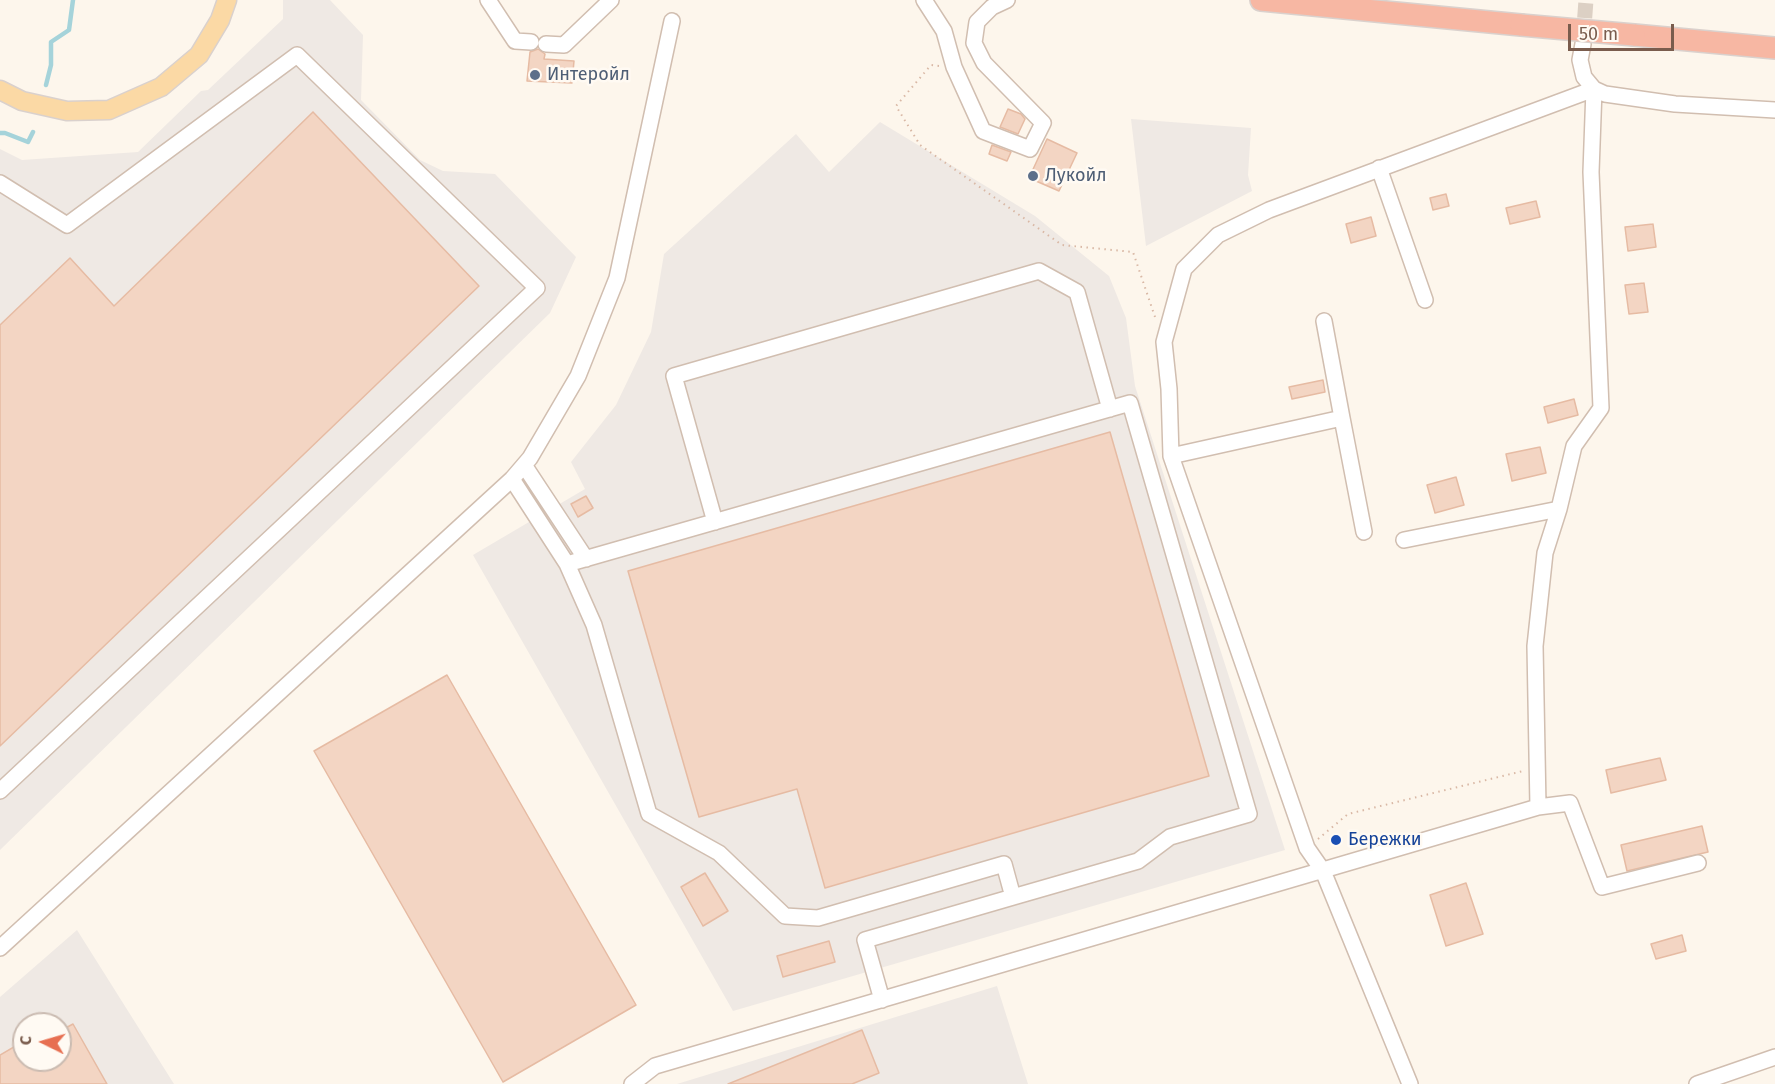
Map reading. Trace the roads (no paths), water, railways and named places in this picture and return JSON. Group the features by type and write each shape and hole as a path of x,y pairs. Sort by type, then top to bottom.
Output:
{"highway":[{"path":"1261,0 1775,48"}],"main road":[{"path":"0,90 22,101 67,111 109,110 161,87 199,55 220,20 227,0"}],"street":[{"path":"488,0 515,41 564,45 611,0"},
{"path":"924,0 944,31 954,67 983,131 1030,149 1043,123 984,63 974,43 977,22 992,7 1007,0"},
{"path":"0,948 512,479 530,458 578,376 617,278 672,21"},
{"path":"1583,44 1580,60 1584,77 1594,89 1605,94 1675,104 1774,110"},
{"path":"0,183 67,225 297,55 537,288 0,790"},
{"path":"1410,1084 1323,871 1307,848 1171,456 1164,342 1184,269 1218,236 1269,210 1594,89"},
{"path":"1538,807 1535,646 1545,553 1574,446 1601,408 1592,172 1594,89"},
{"path":"1378,168 1425,300"},
{"path":"715,522 674,375 1039,271 1077,292 1110,409"},
{"path":"1324,321 1364,532"},
{"path":"567,564 1130,403 1249,814 1170,837 1138,861 865,940 882,1000"},
{"path":"1171,456 1342,418"},
{"path":"524,465 586,559"},
{"path":"512,479 567,564 594,625 649,814 719,853 785,916 818,918 1004,864 1013,897"},
{"path":"1404,540 1559,508"},
{"path":"632,1084 655,1066 1538,807 1570,803 1602,887 1698,862"},
{"path":"1698,1084 1775,1057"}],"waterway":[{"path":"46,85 51,65 51,42 69,30 73,0"},
{"path":"0,133 28,142 33,132"}],"tunnel":[{"path":"1583,41 1586,0"}],"place":[{"name":"Интеройл","path":"535,75"},
{"name":"Лукойл","path":"1033,176"},
{"name":"Бережки","path":"1336,840"}]}
